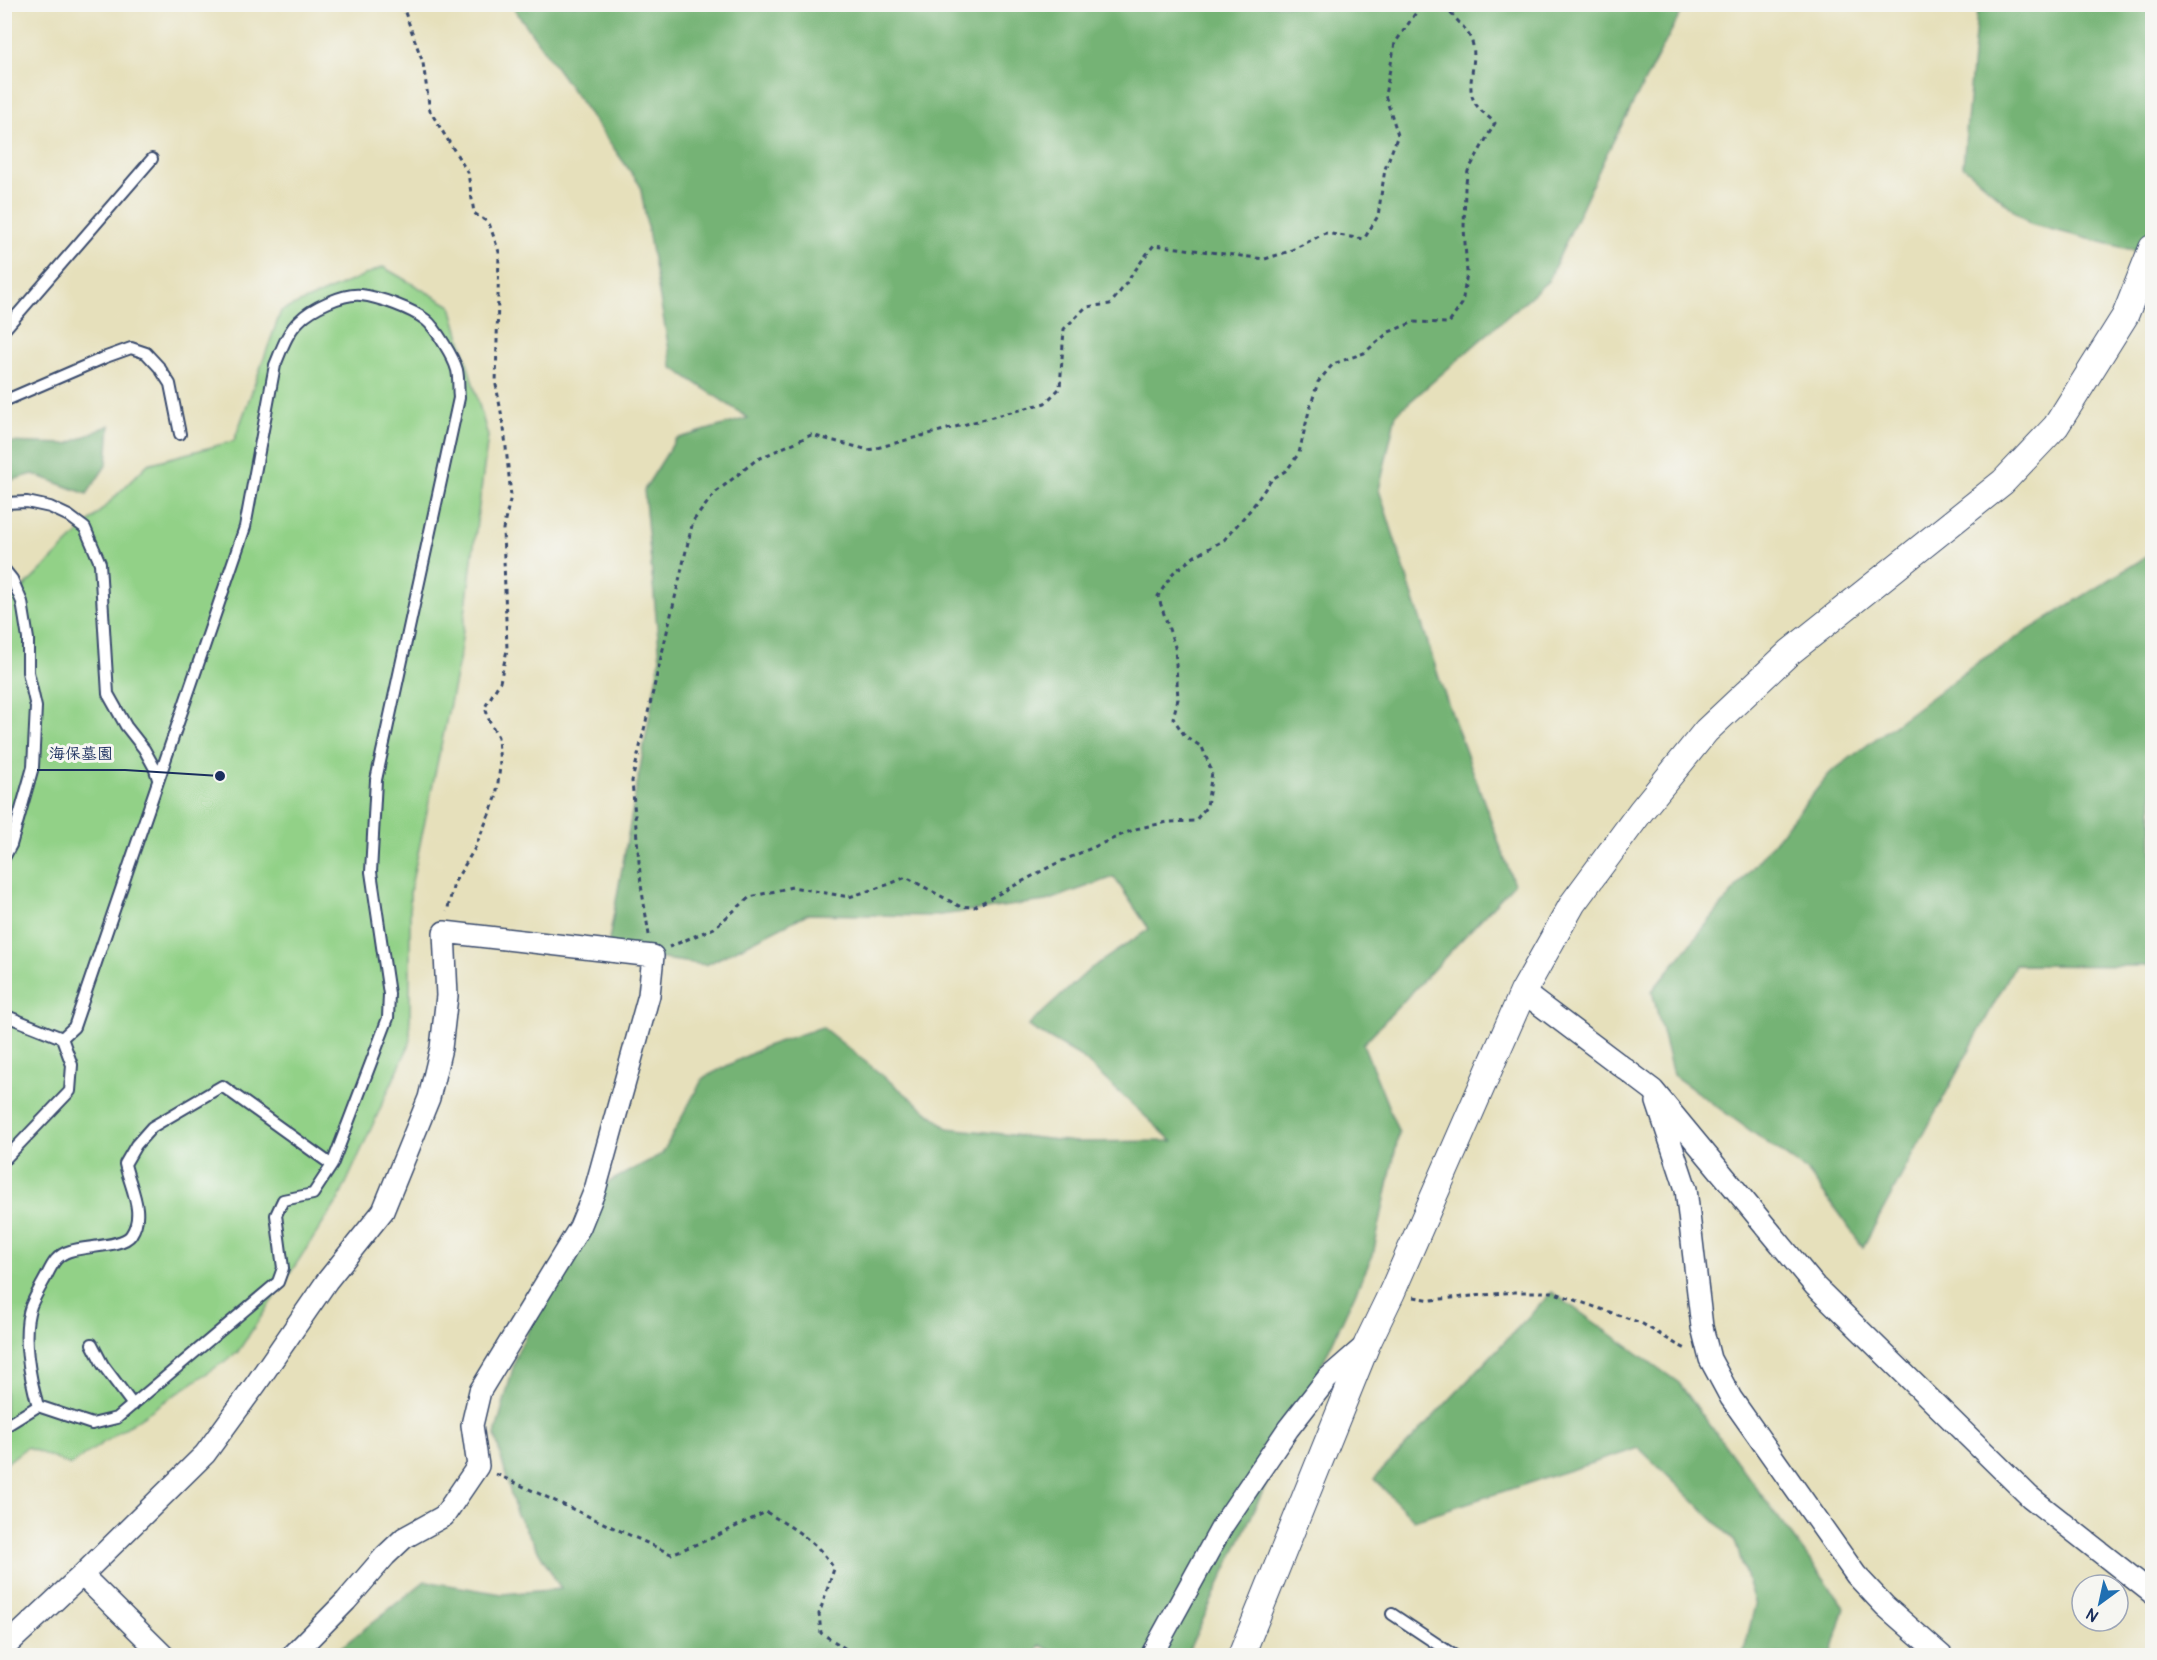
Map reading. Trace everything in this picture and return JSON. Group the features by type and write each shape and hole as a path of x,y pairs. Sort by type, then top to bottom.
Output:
{"street":[{"path":"1241,1656 1367,1344 1523,992 1573,903 1641,811 1706,731 1790,652 2003,482 2056,426 2125,316 2152,248"},
{"path":"4,1647 82,1575 205,1454 327,1281 383,1211 429,1098 441,1048 447,996 444,932 653,956 649,995 595,1190 584,1218 480,1391 472,1425 478,1466 444,1516 404,1538 292,1656"},
{"path":"1523,992 1653,1090 1815,1286 2030,1497 2152,1593"},
{"path":"1653,1090 1686,1189 1702,1327 1710,1359 1731,1398 1856,1575 1885,1606 1942,1656"},
{"path":"1151,1656 1223,1525 1288,1429 1327,1379 1367,1344"},
{"path":"82,1575 164,1656"}],"lane":[{"path":"4,330 152,159"},
{"path":"38,1406 92,1424 117,1418 278,1282 283,1269 276,1215 283,1200 313,1194 333,1165 388,1018 389,994 371,872 376,780 459,398 457,370 449,352 427,320 396,305 361,295 338,298 318,307 299,320 274,365 245,527 74,1027 62,1038"},
{"path":"4,401 131,348 146,353 170,384 180,434"},
{"path":"4,503 27,502 50,507 85,528 100,563 108,694 126,726 144,749 158,778"},
{"path":"4,569 12,579 22,602 28,639 28,672 36,707 33,767 11,845 4,858"},
{"path":"6,1018 62,1038"},
{"path":"4,1160 70,1091 72,1065 62,1038"},
{"path":"38,1406 31,1384 27,1344 27,1326 31,1306 55,1259 68,1252 97,1245 123,1243 131,1236 138,1207 125,1164 135,1145 152,1127 222,1086 333,1165"},
{"path":"92,1344 103,1365 133,1405"},
{"path":"4,1427 38,1406"},
{"path":"1392,1614 1455,1656"}],"path":[{"path":"402,4 423,63 430,111 468,172 474,213 489,223 499,252 496,385 504,428 511,496 503,529 507,650 500,682 485,707 498,737 500,767 496,798 475,848 454,883 444,932"},
{"path":"653,956 641,885 632,781 693,521 715,493 756,460 811,435 869,450 1045,403 1060,388 1064,329 1086,307 1110,304 1125,287 1137,265 1154,245 1265,259 1290,251 1324,233 1364,239 1378,216 1385,169 1398,135 1385,95 1395,44 1422,4"},
{"path":"653,956 660,950 714,928 750,897 792,887 849,897 890,884 906,876 959,906 974,907 1055,864 1136,829 1168,822 1196,821 1207,806 1212,772 1202,747 1185,736 1173,718 1178,699 1175,646 1158,596 1173,573 1195,556 1224,540 1272,479 1287,470 1299,453 1308,411 1318,381 1333,364 1364,353 1389,332 1414,322 1449,323 1462,304 1467,273 1464,228 1468,171 1495,123 1475,104 1470,90 1474,68 1473,44 1442,4"},
{"path":"1392,1292 1431,1300 1515,1292 1552,1292 1641,1323 1676,1344 1710,1359"},
{"path":"478,1466 671,1554 710,1539 766,1512 796,1530 827,1557 834,1569 819,1614 821,1634 857,1656"}],"green space":[{"path":"2005,4 2152,5 2152,255 2030,224 1963,166 1977,12"},
{"path":"513,5 1685,5 1606,155 1548,281 1396,414 1379,490 1441,684 1514,884 1363,1044 1399,1133 1373,1255 1186,1656 1059,1655 1040,1645 1033,1656 330,1656 425,1581 502,1594 561,1589 516,1513 495,1435 517,1353 603,1185 662,1154 703,1078 766,1046 822,1027 948,1128 1075,1142 1172,1141 1080,1056 1028,1026 1090,969 1149,929 1114,877 1046,901 933,916 807,914 706,965 607,951 660,658 644,490 676,439 748,418 672,367 640,185"},
{"path":"383,267 451,306 488,436 459,661 410,891 410,1043 338,1201 237,1353 70,1465 27,1447 5,1464 5,606 148,464 234,441 281,311"},
{"path":"110,425 107,464 87,494 33,474 5,482 5,442 68,444"},
{"path":"2152,553 2152,966 2015,965 1863,1247 1808,1172 1673,1075 1652,991 1830,773 1981,660"},
{"path":"1552,1292 1679,1383 1845,1608 1831,1655 1743,1655 1755,1605 1735,1541 1639,1448 1414,1520 1374,1479"}],"place":[{"name":"海保墓園","path":"220,776"}]}
